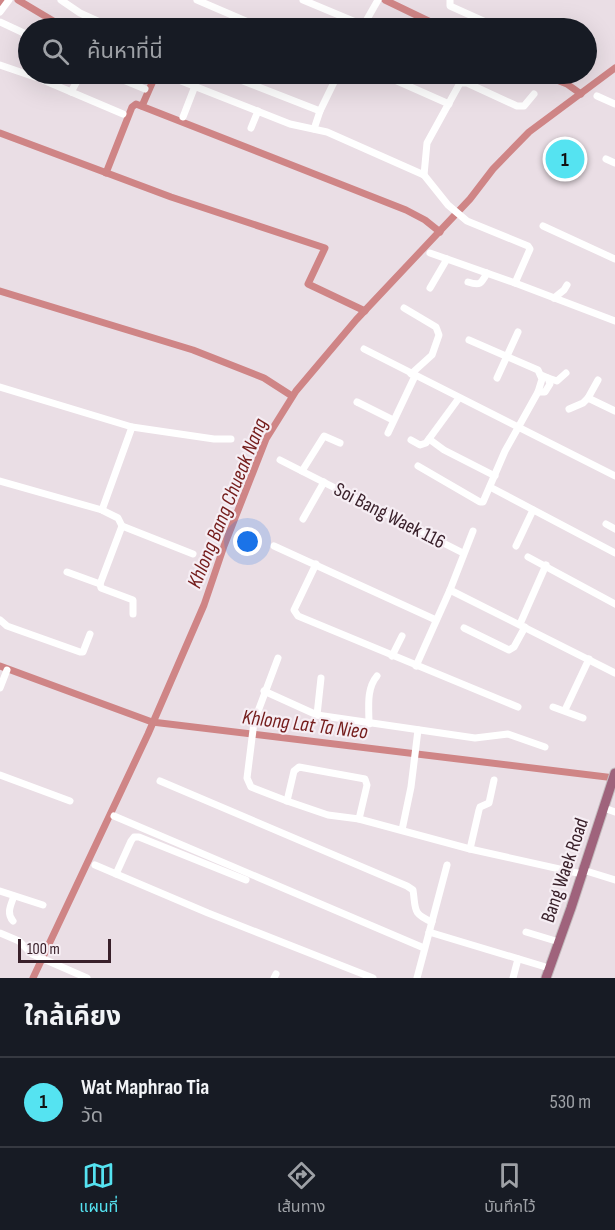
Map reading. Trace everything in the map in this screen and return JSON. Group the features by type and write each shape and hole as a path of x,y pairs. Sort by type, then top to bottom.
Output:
{"main road":[{"name":"Bang Waek Road","path":"548,973 615,773"}],"street":[{"path":"0,12 9,0"},
{"path":"62,0 89,18"},
{"path":"197,0 239,18"},
{"path":"303,0 344,18"},
{"path":"369,18 378,0"},
{"path":"450,0 450,6 477,18"},
{"path":"0,22 18,30"},
{"path":"0,64 18,71"},
{"path":"54,84 123,114"},
{"path":"71,92 75,84"},
{"path":"133,84 145,89"},
{"path":"190,84 290,124 327,132 424,175 448,205 467,220 528,246 530,249 515,282"},
{"path":"251,84 320,111"},
{"path":"314,129 333,84"},
{"path":"403,84 449,105"},
{"path":"424,175 427,142 460,84"},
{"path":"468,84 516,105 524,106 534,94"},
{"path":"183,117 195,86"},
{"path":"597,96 615,104"},
{"path":"251,128 258,111"},
{"path":"606,159 615,163"},
{"path":"543,226 615,259"},
{"path":"430,254 515,282 615,321"},
{"path":"430,288 447,259"},
{"path":"468,282 481,284 487,273"},
{"path":"554,297 567,285"},
{"path":"388,433 413,375 432,355 440,335 436,327 404,308"},
{"path":"497,378 518,332"},
{"path":"469,340 538,370 557,381 566,373"},
{"path":"364,349 615,476"},
{"path":"418,466 480,502 485,499 505,451 545,376"},
{"path":"569,409 588,398 598,380"},
{"path":"0,387 132,427 214,439 231,439"},
{"path":"411,440 420,444 426,442 459,398"},
{"path":"588,398 615,411"},
{"path":"357,402 393,420"},
{"path":"102,510 132,427"},
{"path":"302,471 324,436 340,443"},
{"path":"429,439 444,450 495,476"},
{"name":"Soi Bang Waek 116","path":"280,460 463,553 450,590 416,666"},
{"path":"0,481 102,510 118,518 122,526 193,554"},
{"path":"303,519 324,482"},
{"path":"490,487 615,553"},
{"path":"516,546 533,510"},
{"path":"606,524 615,529"},
{"path":"100,584 122,526"},
{"path":"463,553 473,531"},
{"path":"274,546 436,620"},
{"path":"528,556 615,603"},
{"path":"316,564 294,613 518,707"},
{"path":"464,628 509,650 514,647 546,565"},
{"path":"67,572 100,584 101,588 133,600 132,614"},
{"path":"450,590 615,673"},
{"path":"0,620 7,626 80,652 83,652 90,634"},
{"path":"392,656 402,636"},
{"path":"278,658 254,722 248,783 251,787 328,815 359,819 470,849 615,880"},
{"path":"565,710 589,660"},
{"path":"0,688 7,670"},
{"path":"369,724 370,692 376,676"},
{"path":"317,715 321,678"},
{"path":"264,691 317,715 475,738 508,734 545,747"},
{"path":"553,707 583,718"},
{"path":"402,830 418,730"},
{"path":"286,801 294,771 299,767 365,779 367,785 359,819"},
{"path":"0,775 70,801"},
{"path":"470,849 480,807 489,803 494,780"},
{"path":"160,781 406,886 413,891 414,909 417,914 432,922"},
{"path":"604,808 615,812"},
{"path":"114,816 424,948"},
{"path":"116,874 134,837 139,837 246,880"},
{"path":"94,865 373,978"},
{"path":"417,978 447,865"},
{"path":"0,891 43,906"},
{"path":"13,921 9,910 15,896"},
{"path":"429,932 518,959 548,973"},
{"path":"526,932 559,942"},
{"path":"0,933 19,941 35,956 87,978"},
{"path":"513,978 518,959"}],"waterway":[{"path":"18,0 48,18"},
{"path":"385,0 422,18"},
{"name":"Khlong Bang Chueak Nang","path":"597,81 615,68"},
{"path":"142,106 152,84"},
{"path":"567,84 581,94"},
{"name":"Khlong Bang Chueak Nang","path":"33,978 148,734 204,605 224,546 266,439 296,391 356,320 470,199 493,169 529,132 594,84"},
{"path":"106,173 132,107 136,104 406,210 425,220 440,232"},
{"path":"0,133 171,197 325,248 308,284 365,311"},
{"path":"0,291 193,350 264,378 292,396"},
{"name":"Khlong Lat Ta Nieo","path":"0,666 152,722 615,778"}],"place":[{"name":"Wat Maphrao Tia","path":"565,159"}]}
